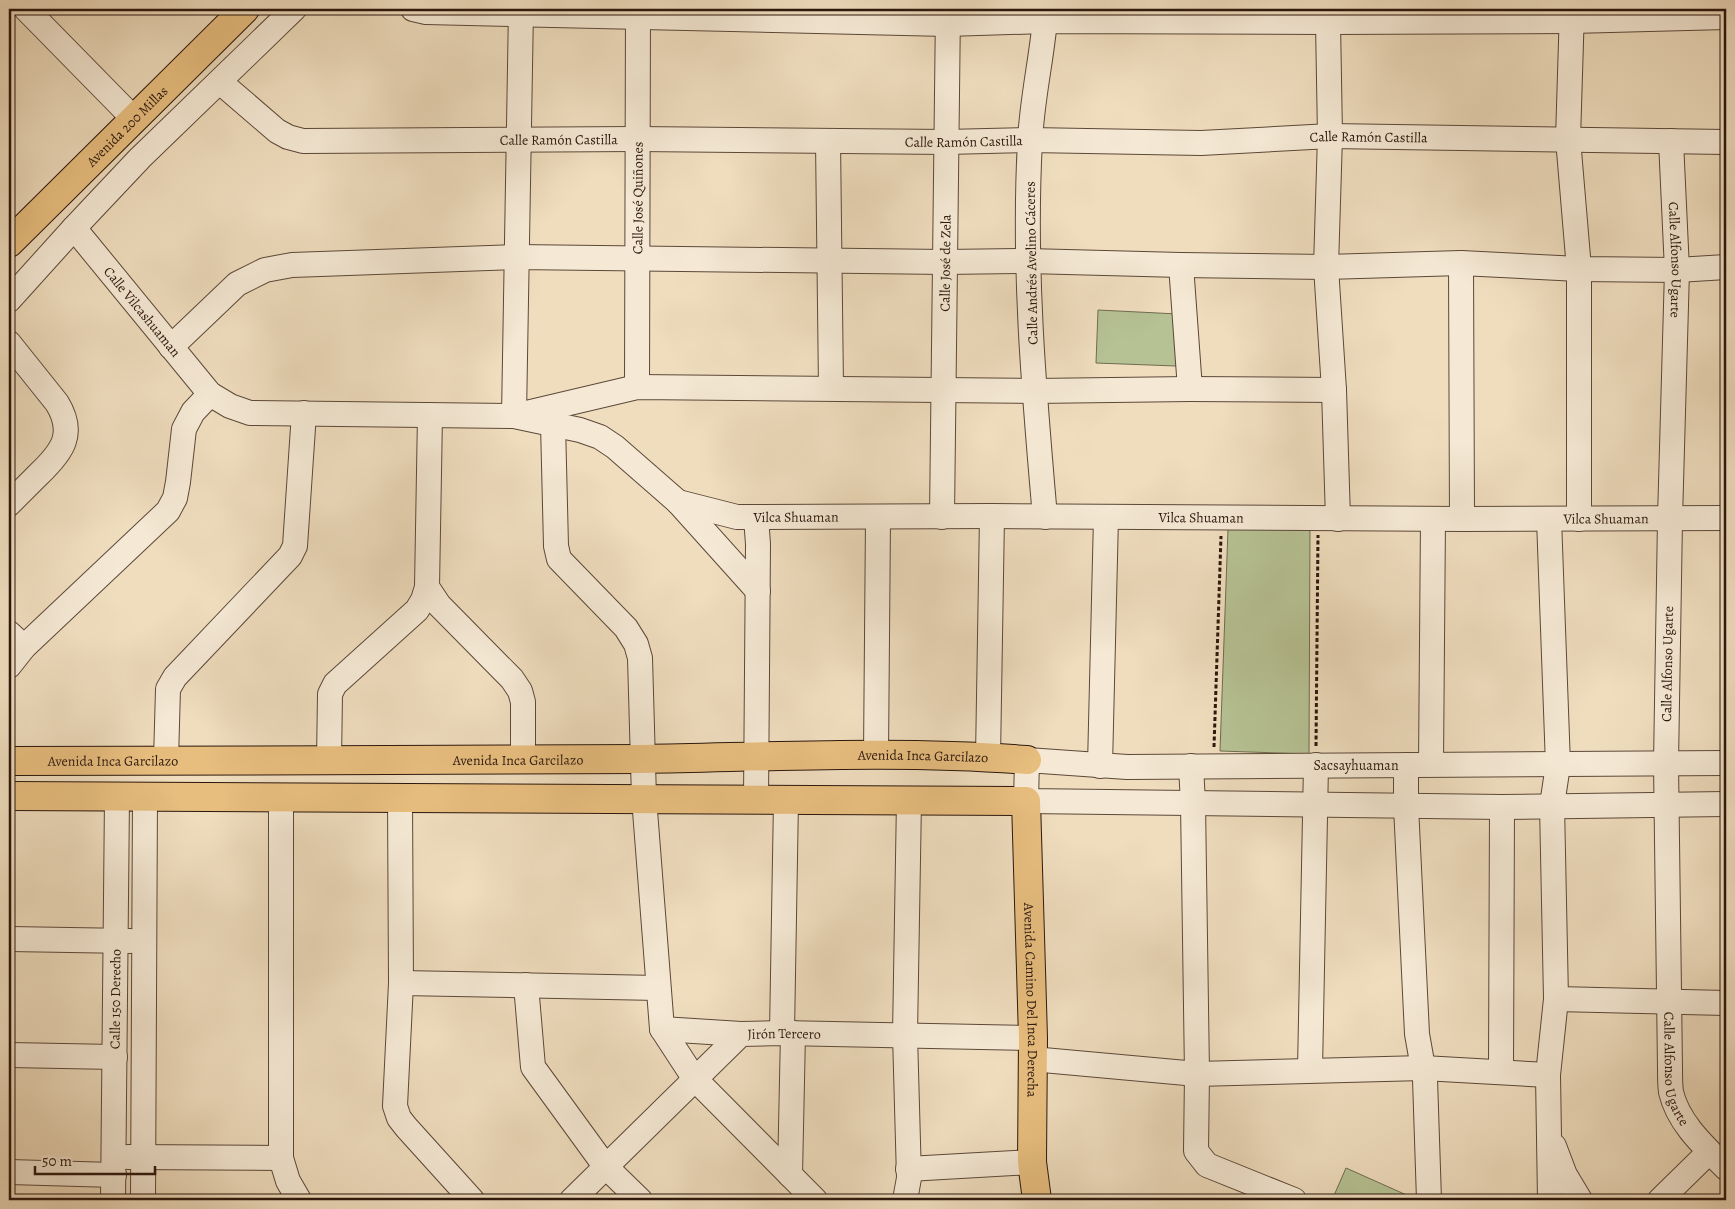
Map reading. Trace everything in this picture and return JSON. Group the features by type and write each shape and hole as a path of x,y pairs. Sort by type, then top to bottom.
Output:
{"main road":[{"name":"Avenida 200 Millas","path":"9,243 245,9"},
{"name":"Avenida Inca Garcilazo","path":"9,761 644,759 876,755 988,757 1027,760"},
{"path":"9,796 1026,801"},
{"name":"Avenida Camino Del Inca Derecha","path":"1026,801 1033,1048 1032,1162 1037,1200"}],"street":[{"path":"26,9 134,119"},
{"path":"9,300 140,158 294,9"},
{"path":"413,9 426,12 521,11 948,16 1265,15 1328,22 1701,13 1726,17"},
{"path":"514,416 521,11"},
{"name":"Calle José Quiñones","path":"637,387 638,12"},
{"name":"Calle Andrés Avelino Cáceres","path":"1045,517 1034,391 1028,261 1030,140 1046,15"},
{"path":"1572,15 1568,139 1579,269 1579,519"},
{"name":"Calle José de Zela","path":"942,517 948,16"},
{"path":"1328,22 1330,136 1326,267 1334,390 1328,519"},
{"name":"Calle Ramón Castilla","path":"220,82 277,132 303,141 637,139 946,142 1030,140 1201,143 1330,136 1726,142"},
{"path":"828,141 831,388"},
{"name":"Calle Alfonso Ugarte","path":"1671,141 1678,270 1670,519 1666,764 1671,1093 1679,1113 1689,1128 1709,1152 1726,1168"},
{"name":"Calle Vilcashuaman","path":"74,228 210,394"},
{"path":"171,347 237,284 265,270 292,265 516,257 945,262 1028,261 1181,266 1326,267 1461,263 1579,269 1678,270 1726,267"},
{"path":"1461,263 1462,519"},
{"path":"1181,266 1190,389"},
{"path":"9,344 57,403 63,413 66,429 64,443 56,458 9,504"},
{"path":"514,416 637,387 1034,391 1334,390"},
{"path":"9,666 16,640 168,510 175,498 184,429 192,412 210,394 230,406 250,412 514,416 580,430 600,438 630,459 678,502 758,591"},
{"path":"166,760 168,689 174,677 290,556 295,546 304,413"},
{"path":"329,760 330,694 335,684 417,610 423,600 427,587 430,415"},
{"path":"553,424 556,546 559,558 626,628 636,644 640,658 644,798 662,1029 694,1078 816,1200"},
{"name":"Vilca Shuaman","path":"678,502 736,517 1726,518"},
{"path":"988,757 992,516"},
{"path":"756,517 758,544 756,800"},
{"path":"876,755 878,517"},
{"path":"1100,766 1106,517"},
{"path":"1431,764 1432,519"},
{"path":"1549,519 1558,765 1552,805 1556,999 1548,1075 1550,1200"},
{"path":"427,587 439,605 512,679 520,691 523,702 522,759"},
{"path":"1027,760 1026,801 1502,807 1726,804"},
{"name":"Sacsayhuaman","path":"1027,760 1100,766 1726,763"},
{"path":"1310,1070 1316,765"},
{"path":"1406,765 1406,806 1417,1034 1425,1079 1429,1200"},
{"path":"1202,766 1193,803 1197,1074 1196,1151 1206,1166 1278,1197"},
{"name":"Calle 150 Derecho","path":"113,1200 117,796"},
{"name":"Calle 150 Derecho","path":"143,1200 145,797"},
{"path":"281,797 281,1158 288,1181 299,1200"},
{"path":"400,798 401,983 395,1106 399,1118 406,1127 472,1200"},
{"path":"786,800 790,1175"},
{"path":"905,1200 909,1178 905,1035 909,800"},
{"path":"1501,1071 1502,807"},
{"path":"9,939 144,941"},
{"path":"401,983 658,988"},
{"path":"526,984 533,1067 606,1166 640,1200"},
{"path":"1556,999 1669,1000 1726,1003"},
{"path":"662,1029 740,1034"},
{"name":"Jirón Tercero","path":"572,1200 740,1034 905,1035 1033,1048 1197,1074 1423,1068 1548,1075"},
{"path":"9,1055 115,1057"},
{"path":"1549,1132 1565,1175 1580,1200"},
{"path":"1660,1200 1709,1152"},
{"path":"9,1172 114,1166 144,1157 281,1158"},
{"path":"908,1169 1032,1162"}],"path":[{"path":"1202,766 1222,518"},
{"path":"1316,765 1328,519"}],"green space":[{"path":"1098,310 1178,314 1176,366 1096,363"},
{"path":"1310,528 1309,754 1220,751 1228,529"},
{"path":"1346,1168 1411,1197 1409,1200 1332,1200"}]}
